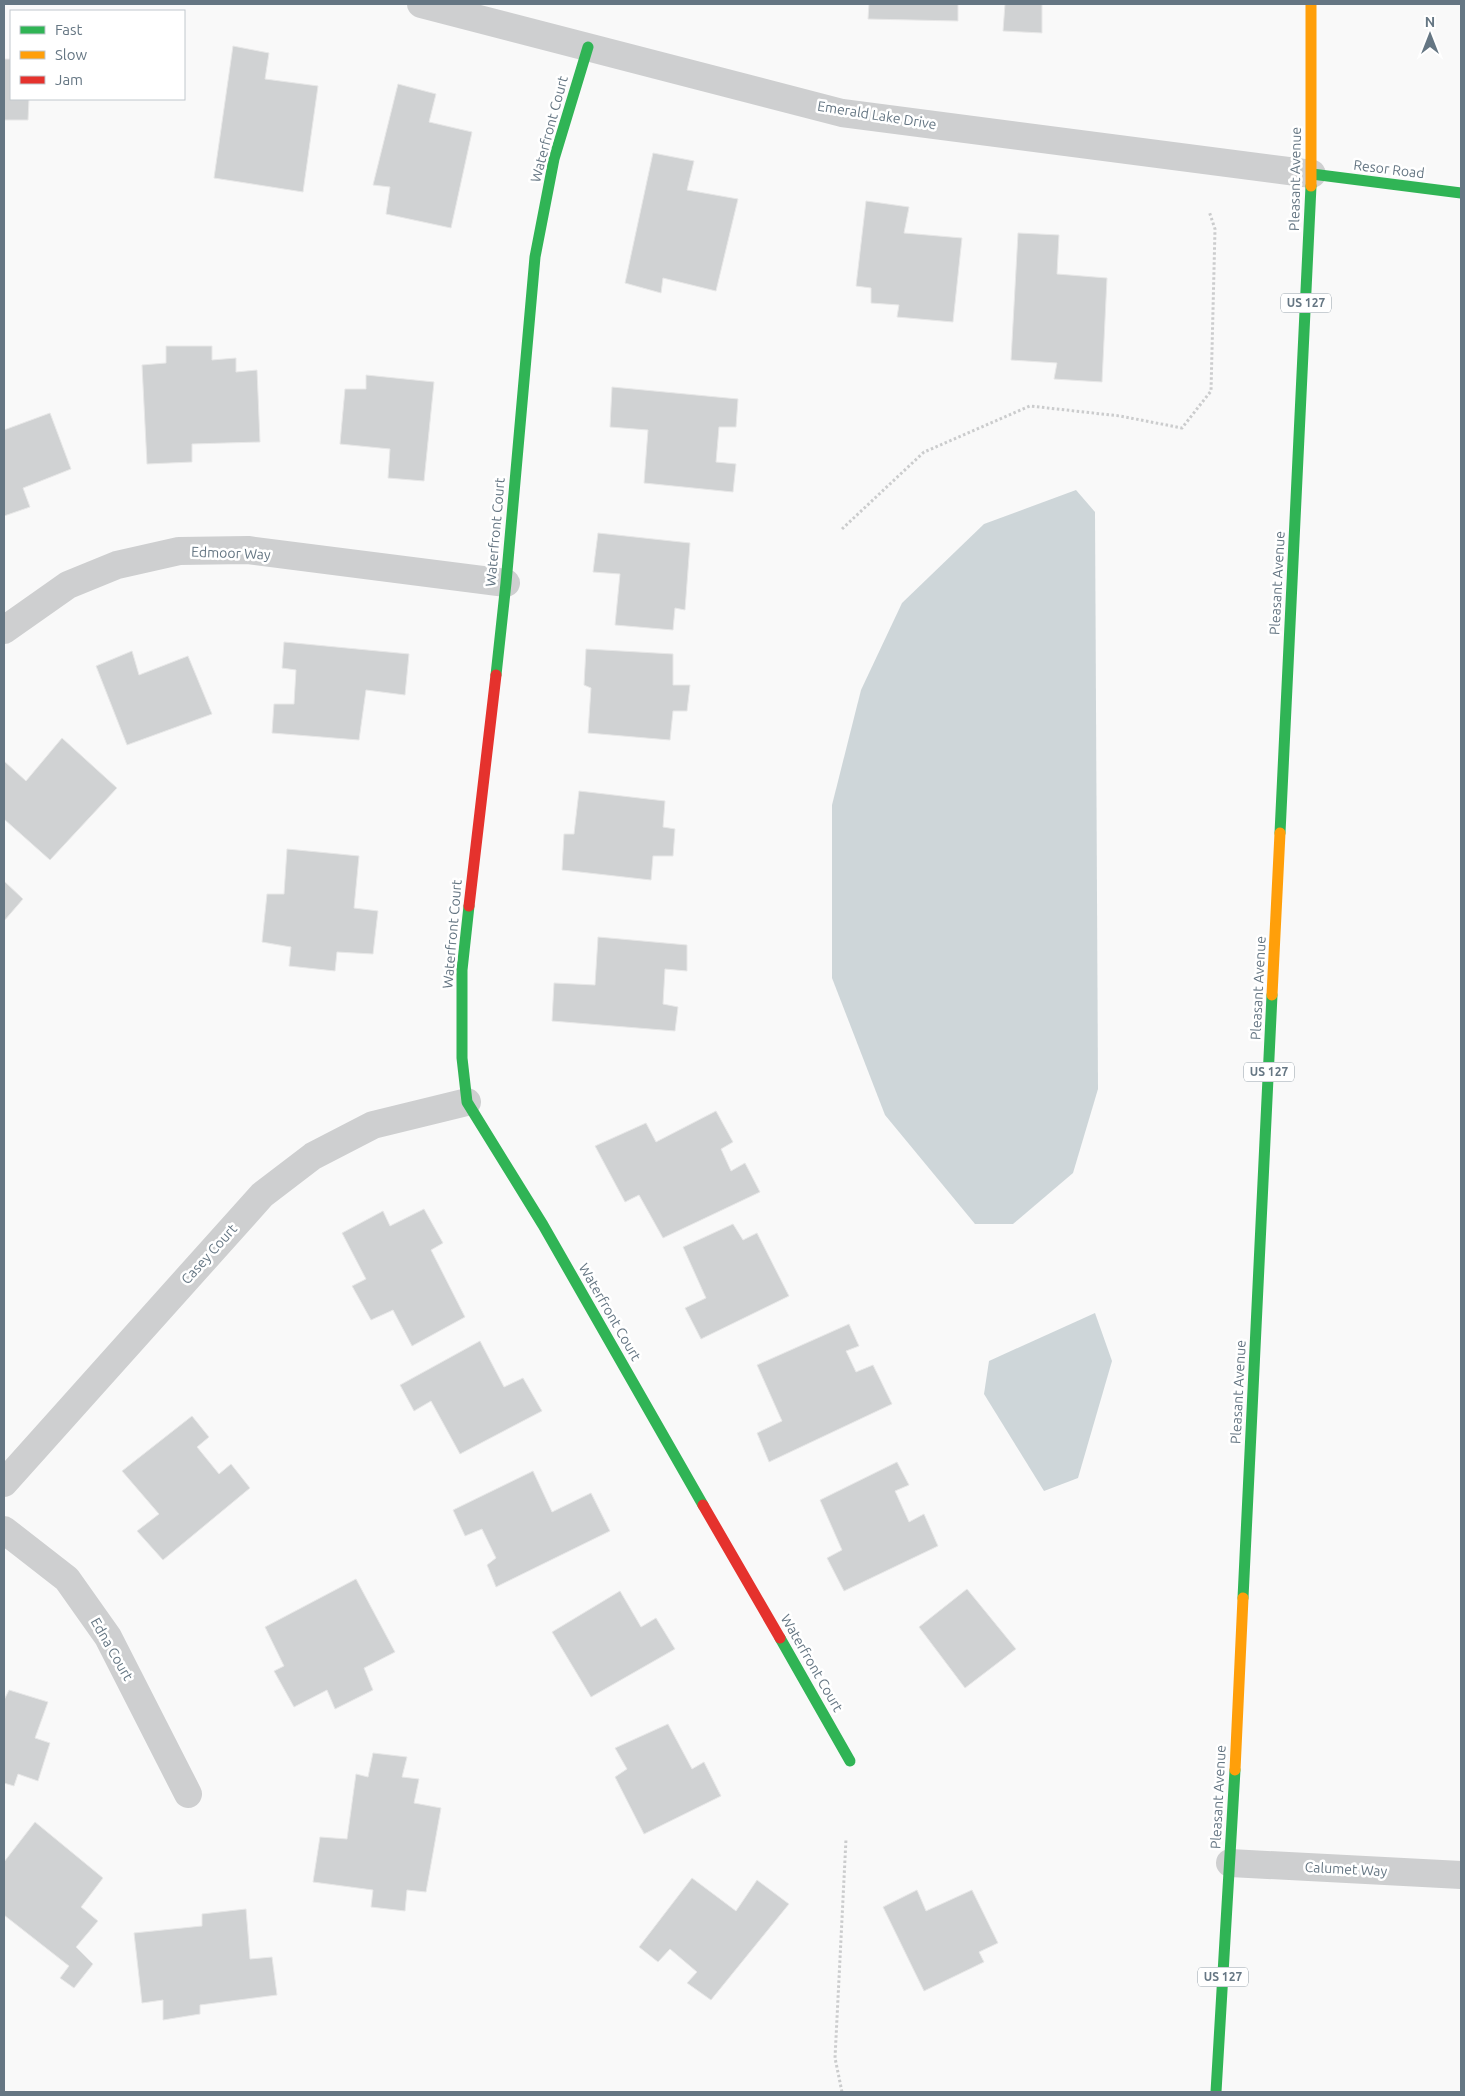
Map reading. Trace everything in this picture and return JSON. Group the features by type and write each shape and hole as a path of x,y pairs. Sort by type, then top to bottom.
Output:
{"main road":[{"name":"Pleasant Avenue","path":"1216,2092 1230,1863 1312,174 1311,4"},
{"name":"Waterfront Court","path":"588,47 554,158 535,257 506,583 462,970 462,1058 468,1102 543,1225 850,1761"},
{"name":"Resor Road","path":"1312,174 1461,193"}],"street":[{"name":"Emerald Lake Drive","path":"421,4 842,113 1312,174"},
{"name":"Edmoor Way","path":"4,630 68,585 117,565 179,551 248,550 506,583"},
{"name":"Casey Court","path":"4,1483 262,1194 313,1156 373,1125 468,1102"},
{"name":"Edna Court","path":"4,1530 67,1579 108,1637 188,1794"},
{"name":"Calumet Way","path":"1230,1863 1461,1875"}],"path":[{"path":"842,529 924,452 1030,406 1120,416 1182,428 1211,392 1215,229 1209,211"},
{"path":"842,2092 835,2058 846,1839"}],"shaded area":[{"path":"1076,490 1095,512 1098,1089 1073,1173 1013,1224 975,1224 885,1115 832,978 832,805 861,690 902,603 984,524"},
{"path":"1095,1313 1112,1361 1078,1478 1044,1491 984,1394 989,1361"}],"building":[{"path":"869,4 958,4 958,21 868,19"},
{"path":"1005,4 1042,4 1042,33 1003,31"},
{"path":"233,46 269,53 265,79 318,86 303,192 214,178"},
{"path":"4,59 10,59 10,100 29,100 28,120 4,120"},
{"path":"398,84 436,94 429,122 472,132 451,228 386,214 390,187 373,185"},
{"path":"653,153 694,161 687,190 738,199 716,291 663,278 661,293 625,283"},
{"path":"866,201 909,207 904,233 962,238 953,322 897,317 899,305 871,303 871,288 856,286"},
{"path":"1018,233 1059,235 1057,274 1107,278 1102,382 1054,379 1057,363 1011,360"},
{"path":"166,346 212,346 212,360 236,358 236,372 257,370 260,442 192,444 192,462 147,464 142,365 166,363"},
{"path":"366,375 434,382 424,481 388,478 390,449 340,444 345,389 366,389"},
{"path":"612,387 738,399 736,427 719,427 716,462 736,464 733,492 644,483 648,430 610,427"},
{"path":"50,413 71,469 23,488 30,507 4,516 4,430"},
{"path":"598,533 690,543 685,610 675,608 673,630 615,625 620,574 593,572"},
{"path":"284,642 409,654 405,695 366,690 359,740 272,733 274,704 294,704 296,670 282,668"},
{"path":"586,649 673,654 673,685 690,685 687,711 673,711 670,740 588,733 591,688 584,685"},
{"path":"132,651 139,675 188,656 212,714 127,745 96,666"},
{"path":"62,738 117,788 50,860 4,819 4,761 26,781"},
{"path":"579,791 665,801 663,827 675,829 673,856 653,856 651,880 562,870 564,834 574,834"},
{"path":"287,849 359,856 354,908 378,911 373,954 337,952 335,971 289,966 291,947 262,942 267,894 284,894"},
{"path":"4,881 23,899 4,921"},
{"path":"598,937 687,945 687,971 665,969 663,1004 678,1007 675,1031 552,1021 554,983 595,985"},
{"path":"716,1111 733,1142 721,1149 731,1171 745,1163 760,1192 663,1238 639,1195 625,1202 595,1146 646,1123 656,1142"},
{"path":"424,1209 443,1243 431,1250 465,1317 412,1346 393,1310 371,1320 352,1286 366,1279 342,1233 383,1211 390,1226"},
{"path":"733,1224 743,1240 757,1233 789,1296 701,1339 685,1308 706,1298 683,1247"},
{"path":"849,1324 859,1346 846,1351 856,1372 873,1365 892,1404 769,1462 757,1433 782,1421 757,1365"},
{"path":"480,1341 504,1387 523,1378 542,1411 460,1454 431,1401 414,1411 400,1385"},
{"path":"192,1416 209,1437 197,1447 219,1474 231,1464 250,1488 163,1560 137,1531 159,1514 122,1471"},
{"path":"897,1462 909,1485 895,1491 909,1522 924,1514 938,1546 844,1591 827,1558 842,1550 820,1500"},
{"path":"533,1471 552,1512 591,1493 610,1531 496,1587 487,1565 496,1558 482,1529 465,1536 453,1510"},
{"path":"356,1579 395,1652 364,1668 373,1690 335,1709 327,1690 294,1707 274,1671 284,1666 265,1627"},
{"path":"967,1589 1016,1649 965,1688 919,1627"},
{"path":"620,1591 641,1627 656,1618 675,1649 591,1697 552,1632"},
{"path":"9,1690 48,1702 35,1738 50,1743 38,1781 18,1774 14,1786 4,1783 4,1700"},
{"path":"668,1724 692,1769 704,1762 721,1796 644,1834 615,1777 627,1769 615,1748"},
{"path":"373,1753 407,1757 402,1777 419,1779 414,1803 441,1808 426,1892 407,1890 405,1911 371,1907 373,1890 313,1882 320,1837 347,1839 356,1774 368,1777"},
{"path":"35,1822 103,1878 81,1907 98,1921 76,1947 93,1964 74,1988 60,1978 69,1966 4,1915 4,1862"},
{"path":"692,1878 736,1911 757,1880 789,1904 711,2000 687,1983 697,1972 670,1949 658,1962 639,1947"},
{"path":"917,1890 926,1911 972,1890 998,1943 979,1952 984,1962 924,1991 883,1907"},
{"path":"246,1909 250,1959 272,1957 277,1995 200,2005 200,2014 163,2020 163,2000 142,2003 134,1933 202,1926 202,1914"}],"traffic: fast":[{"path":"496,675 535,257 554,159 588,47"},
{"path":"1312,174 1461,193"},
{"path":"1280,833 1311,186"},
{"path":"469,906 462,970 462,1058 467,1102 543,1225 703,1505"},
{"path":"1243,1598 1272,995"},
{"path":"780,1638 850,1761"},
{"path":"1216,2092 1235,1770"}],"traffic: slow":[{"path":"1311,4 1311,186"},
{"path":"1272,995 1280,833"},
{"path":"1235,1770 1243,1598"}],"traffic: jam":[{"path":"469,906 496,675"},
{"path":"703,1505 780,1638"}]}
